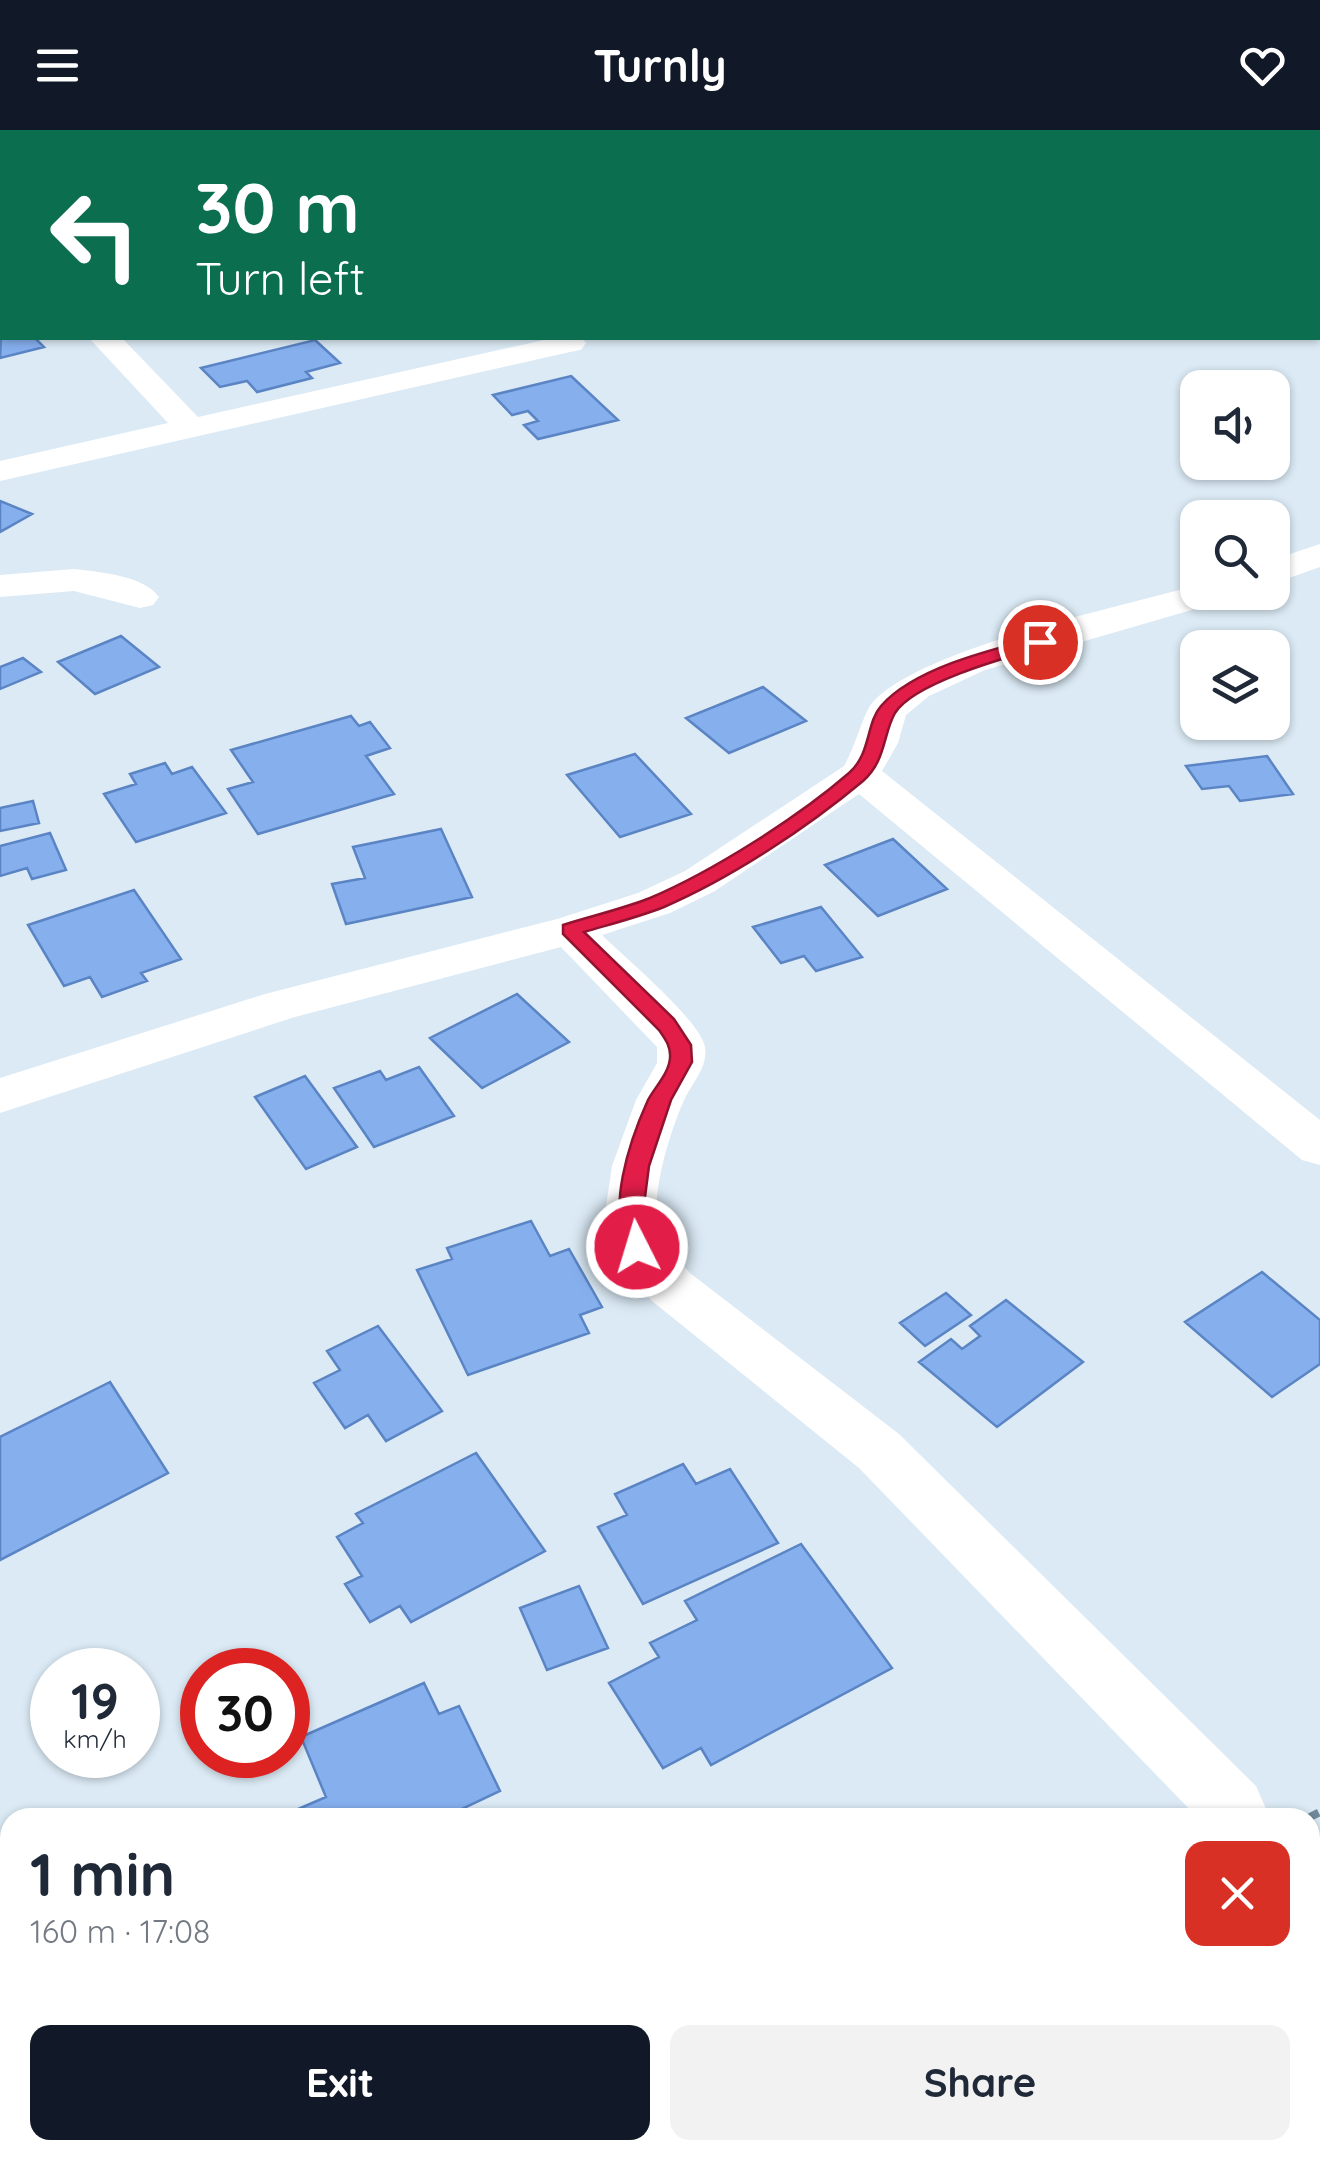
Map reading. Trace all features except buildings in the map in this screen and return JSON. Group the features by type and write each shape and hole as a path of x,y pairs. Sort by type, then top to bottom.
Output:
{"street":[{"path":"107,340 189,426"},
{"path":"0,471 570,343"},
{"path":"1290,566 1320,555"},
{"path":"0,586 74,580 104,584 140,597"},
{"path":"0,1096 282,1005 570,930 654,903 700,881 801,818 860,774 878,743 887,710 915,688 971,662 1180,602"},
{"path":"860,774 1320,1146"},
{"path":"570,930 666,1024 680,1045 682,1062 660,1100 638,1166 630,1220 637,1247 672,1287 879,1451 1233,1808"}],"route":[{"path":"637,1247 630,1220 638,1166 660,1100 682,1062 680,1045 666,1024 570,930 654,903 700,881 801,818 860,774 878,743 887,710 915,688 971,662 1040,642"}]}
